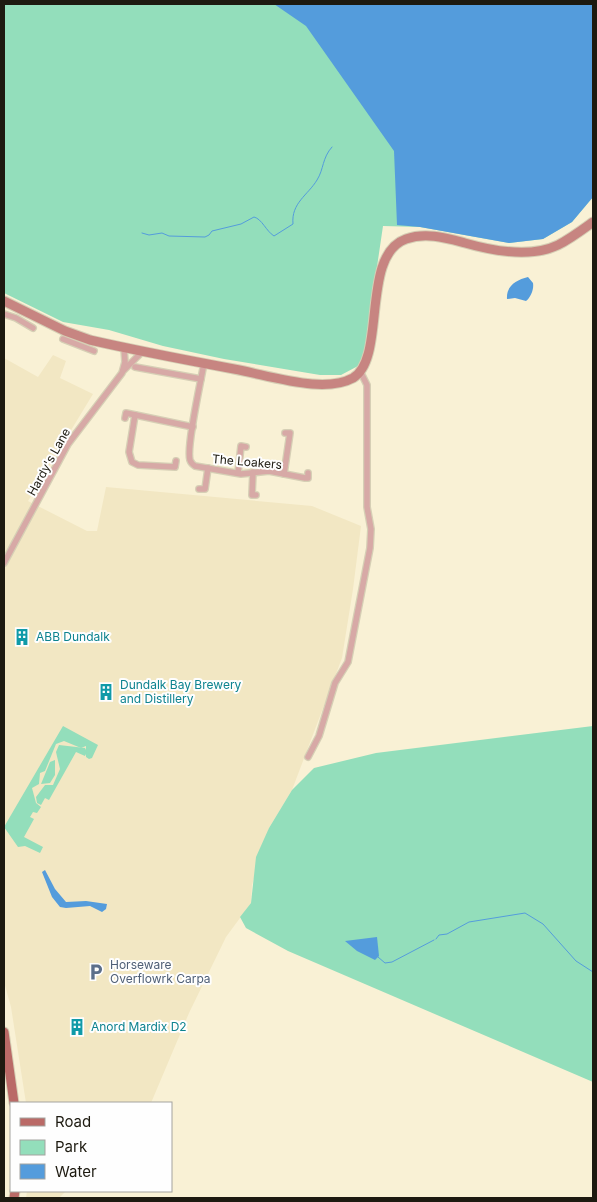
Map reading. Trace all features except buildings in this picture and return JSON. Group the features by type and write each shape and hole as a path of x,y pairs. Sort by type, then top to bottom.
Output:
{"main road":[{"path":"4,301 86,338 124,348 313,384 346,380 360,371 367,357 382,271 390,251 398,243 417,236 431,236 500,250 538,250 558,245 593,222"},
{"path":"4,1032 14,1102"}],"street":[{"path":"4,314 16,318 33,328"},
{"path":"81,347 86,338"},
{"path":"63,339 94,351"},
{"path":"122,373 124,348"},
{"name":"Hardy's Lane","path":"4,563 68,444 122,373 142,352"},
{"name":"The Loakers","path":"204,363 190,460 195,466 238,473 269,471 308,478 308,473"},
{"path":"135,367 202,379"},
{"path":"308,757 319,736 335,683 348,662 370,548 371,529 367,507 367,385 360,371"},
{"path":"125,418 126,414 135,415 194,427"},
{"path":"135,415 130,452 132,462 175,466 176,461"},
{"path":"284,474 290,433 285,433"},
{"path":"238,473 241,446 246,447"},
{"path":"199,489 205,489 208,468"},
{"path":"253,472 252,495 256,495"}],"shaded area":[{"path":"53,355 66,361 60,378 93,394 28,501 87,531 97,531 106,487 312,506 361,526 342,658 292,790 269,828 252,885 251,903 226,937 189,1013 151,1102 26,1102 11,1007 4,982 4,358 38,377"},
{"path":"27,1192 65,1192 59,1198 26,1198"}],"green space":[{"path":"4,4 593,4 593,197 572,222 543,239 509,243 420,227 383,226 364,355 358,366 341,375 320,375 224,359 163,346 109,330 63,322 4,293"},
{"path":"63,726 98,745 92,758 89,759 86,757 86,746 81,748 64,741 56,744 45,771 40,773 39,784 32,788 36,803 41,807 37,813 33,812 30,817 34,819 24,837 43,847 40,853 25,846 18,847 4,827"},
{"path":"593,726 593,1082 288,951 246,928 240,917 251,903 256,857 269,828 292,790 314,768 376,753"},
{"path":"59,745 85,748 87,752 85,756 76,752 49,800 45,798 41,805 37,803 36,797 45,785 53,785 60,769 56,752"},
{"path":"55,760 55,775 50,783 41,784 50,762"}],"water":[{"path":"274,4 593,4 593,197 572,222 543,239 509,243 420,227 397,225 394,151 306,26"},
{"path":"528,277 533,285 532,293 528,299 526,301 515,298 507,299 510,287"},
{"path":"45,870 55,889 66,902 86,901 107,904 106,909 102,912 90,906 60,907 52,897 42,872"},
{"path":"377,937 379,956 375,960 357,951 345,941"}],"waterway":[{"path":"142,233 149,235 162,233 169,236 205,237 212,231 241,224 254,217 274,236 293,224 297,205 317,180 326,155 332,147"},
{"path":"436,939 439,935 447,934 469,922 525,913 543,924 576,961 593,972"},
{"path":"378,957 385,963 392,962 434,940"}],"place":[{"name":"ABB Dundalk","path":"22,637"},
{"name":"Dundalk Bay Brewery and Distillery","path":"106,692"},
{"name":"Horseware Overflowrk Carpa","path":"96,972"},
{"name":"Anord Mardix D2","path":"77,1027"}]}
